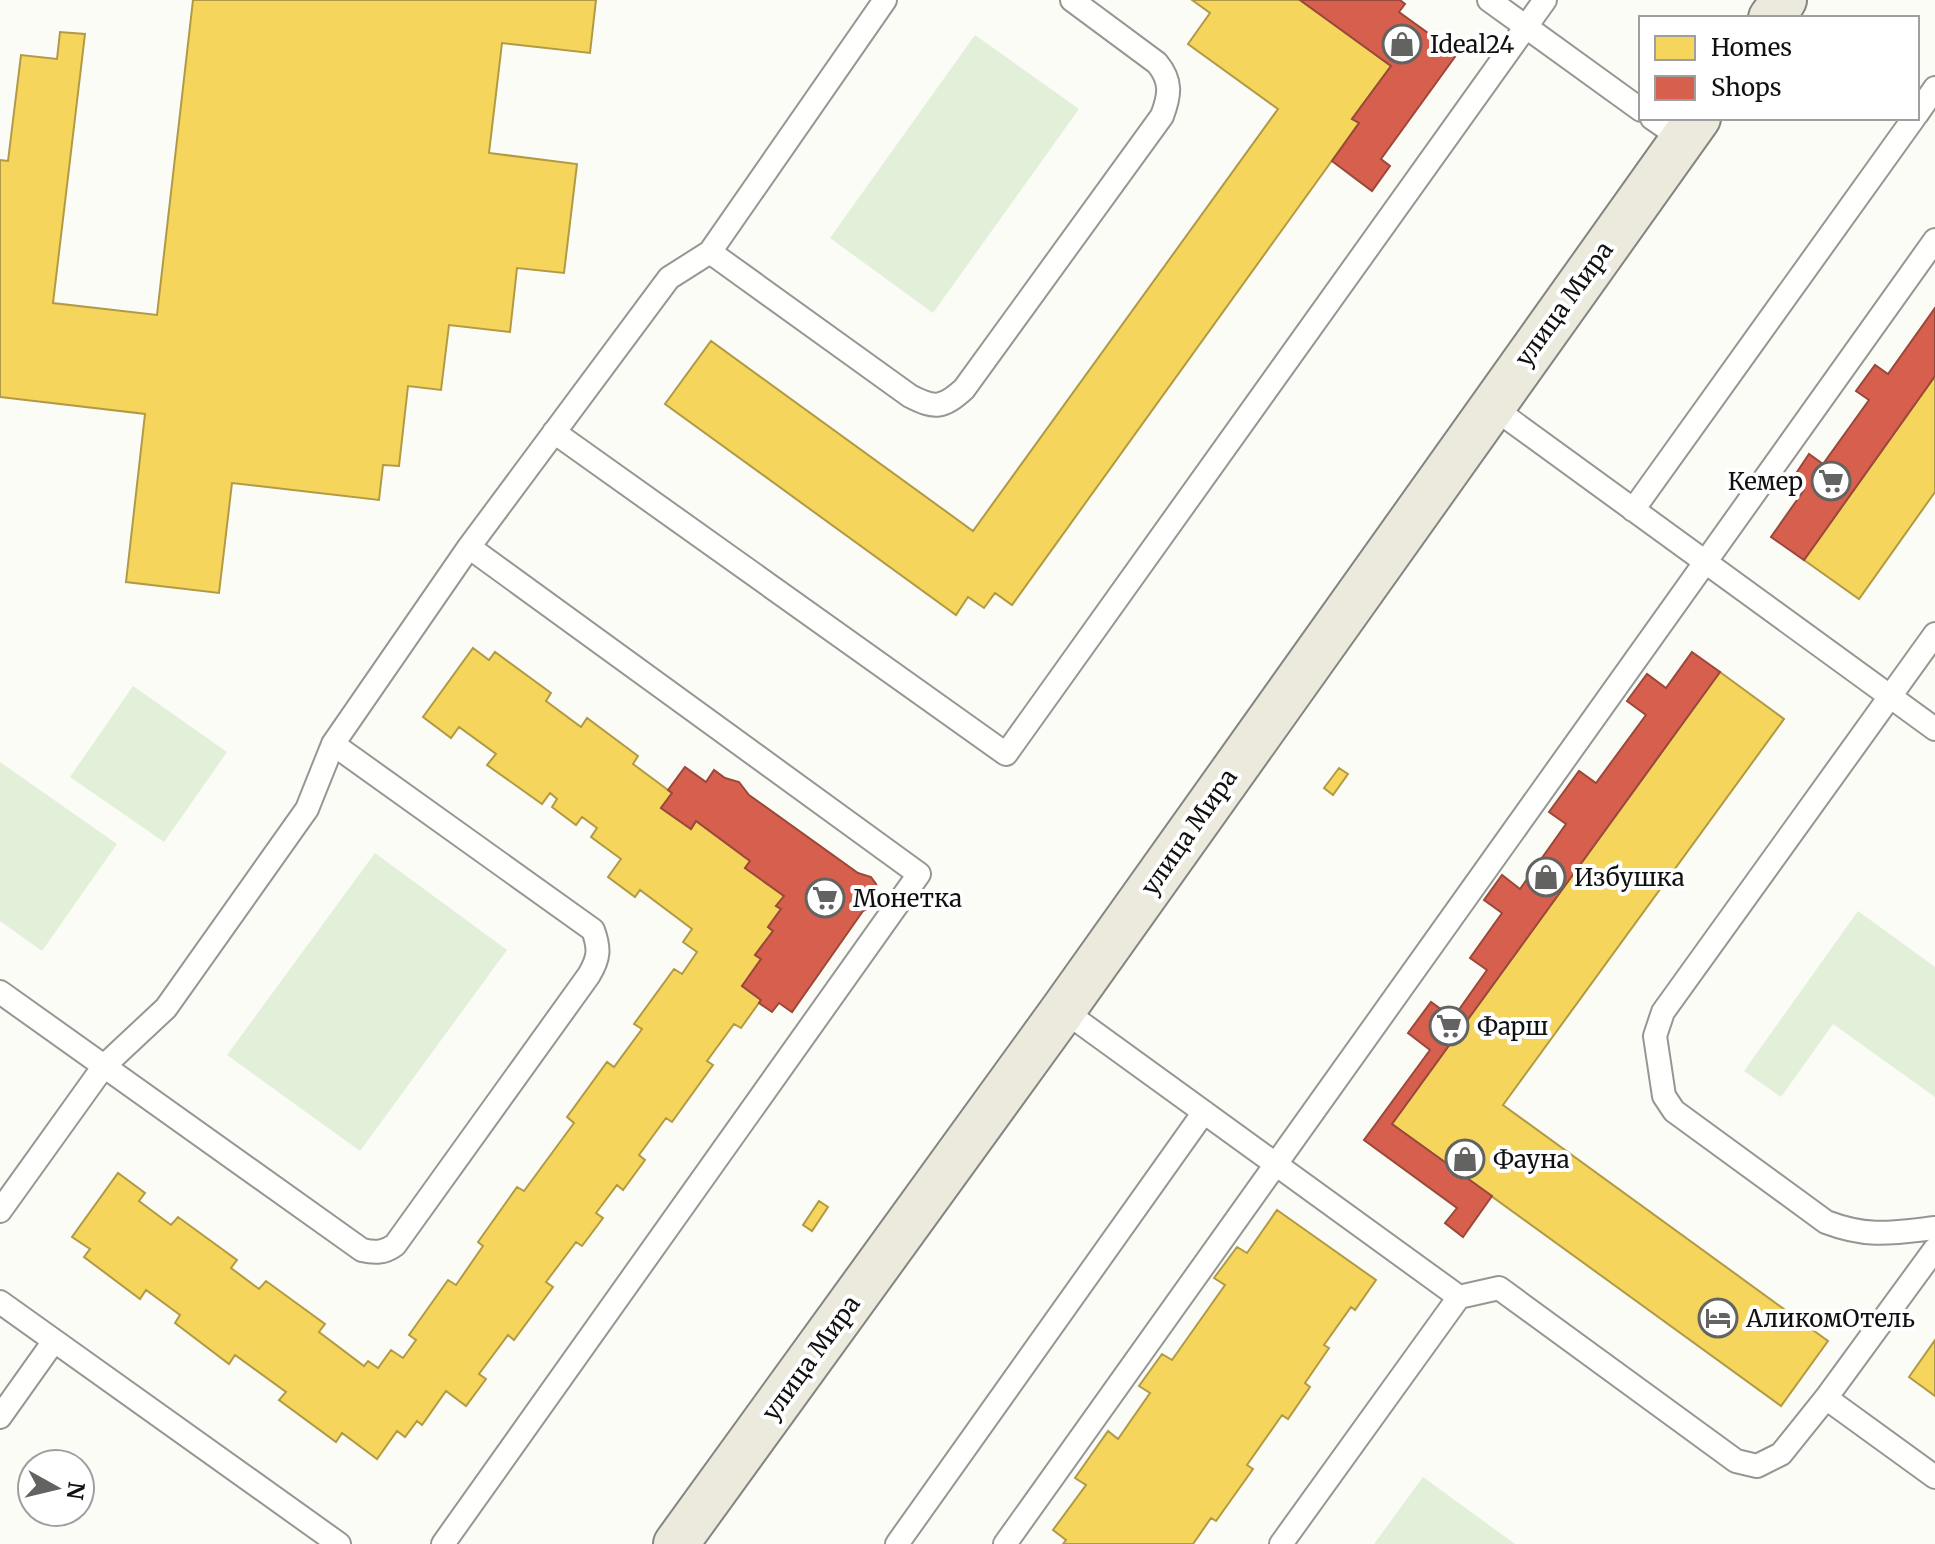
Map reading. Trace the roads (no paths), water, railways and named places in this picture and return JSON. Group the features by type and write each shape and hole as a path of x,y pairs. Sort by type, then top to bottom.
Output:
{"main road":[{"name":"улица Мира","path":"676,1544 1063,1010 1491,406 1678,125"}],"lane":[{"path":"0,1211 104,1066 166,1008 307,809 333,744 469,547 669,278 710,252 885,0"},
{"path":"710,252 910,396 929,405 949,403 964,389 1144,141 1162,116 1169,98 1168,77 1157,63 1072,0"},
{"path":"1489,0 1639,109"},
{"path":"554,432 1006,754 1545,0"},
{"path":"1919,110 1935,88"},
{"path":"1633,510 1912,120"},
{"path":"1005,1544 1935,240"},
{"path":"1491,406 1935,729"},
{"path":"443,1544 919,874 469,547"},
{"path":"1935,634 1663,1012 1655,1036 1664,1096 1674,1111 1826,1222 1851,1231 1880,1234 1935,1228"},
{"path":"0,992 362,1250 387,1251 395,1245 589,975 597,961 599,946 593,930 333,744"},
{"path":"1063,1010 1459,1297"},
{"path":"897,1544 1204,1112"},
{"path":"1281,1544 1459,1297 1499,1288 1736,1461 1757,1466 1781,1454 1935,1249"},
{"path":"0,1302 339,1544"},
{"path":"0,1417 54,1341"},
{"path":"1826,1398 1935,1477"}],"place":[{"name":"Ideal24","path":"1402,44"},
{"name":"Кемер","path":"1831,481"},
{"name":"Избушка","path":"1546,877"},
{"name":"Монетка","path":"825,898"},
{"name":"Фарш","path":"1449,1026"},
{"name":"Фауна","path":"1465,1159"},
{"name":"АликомОтель","path":"1718,1318"}]}
